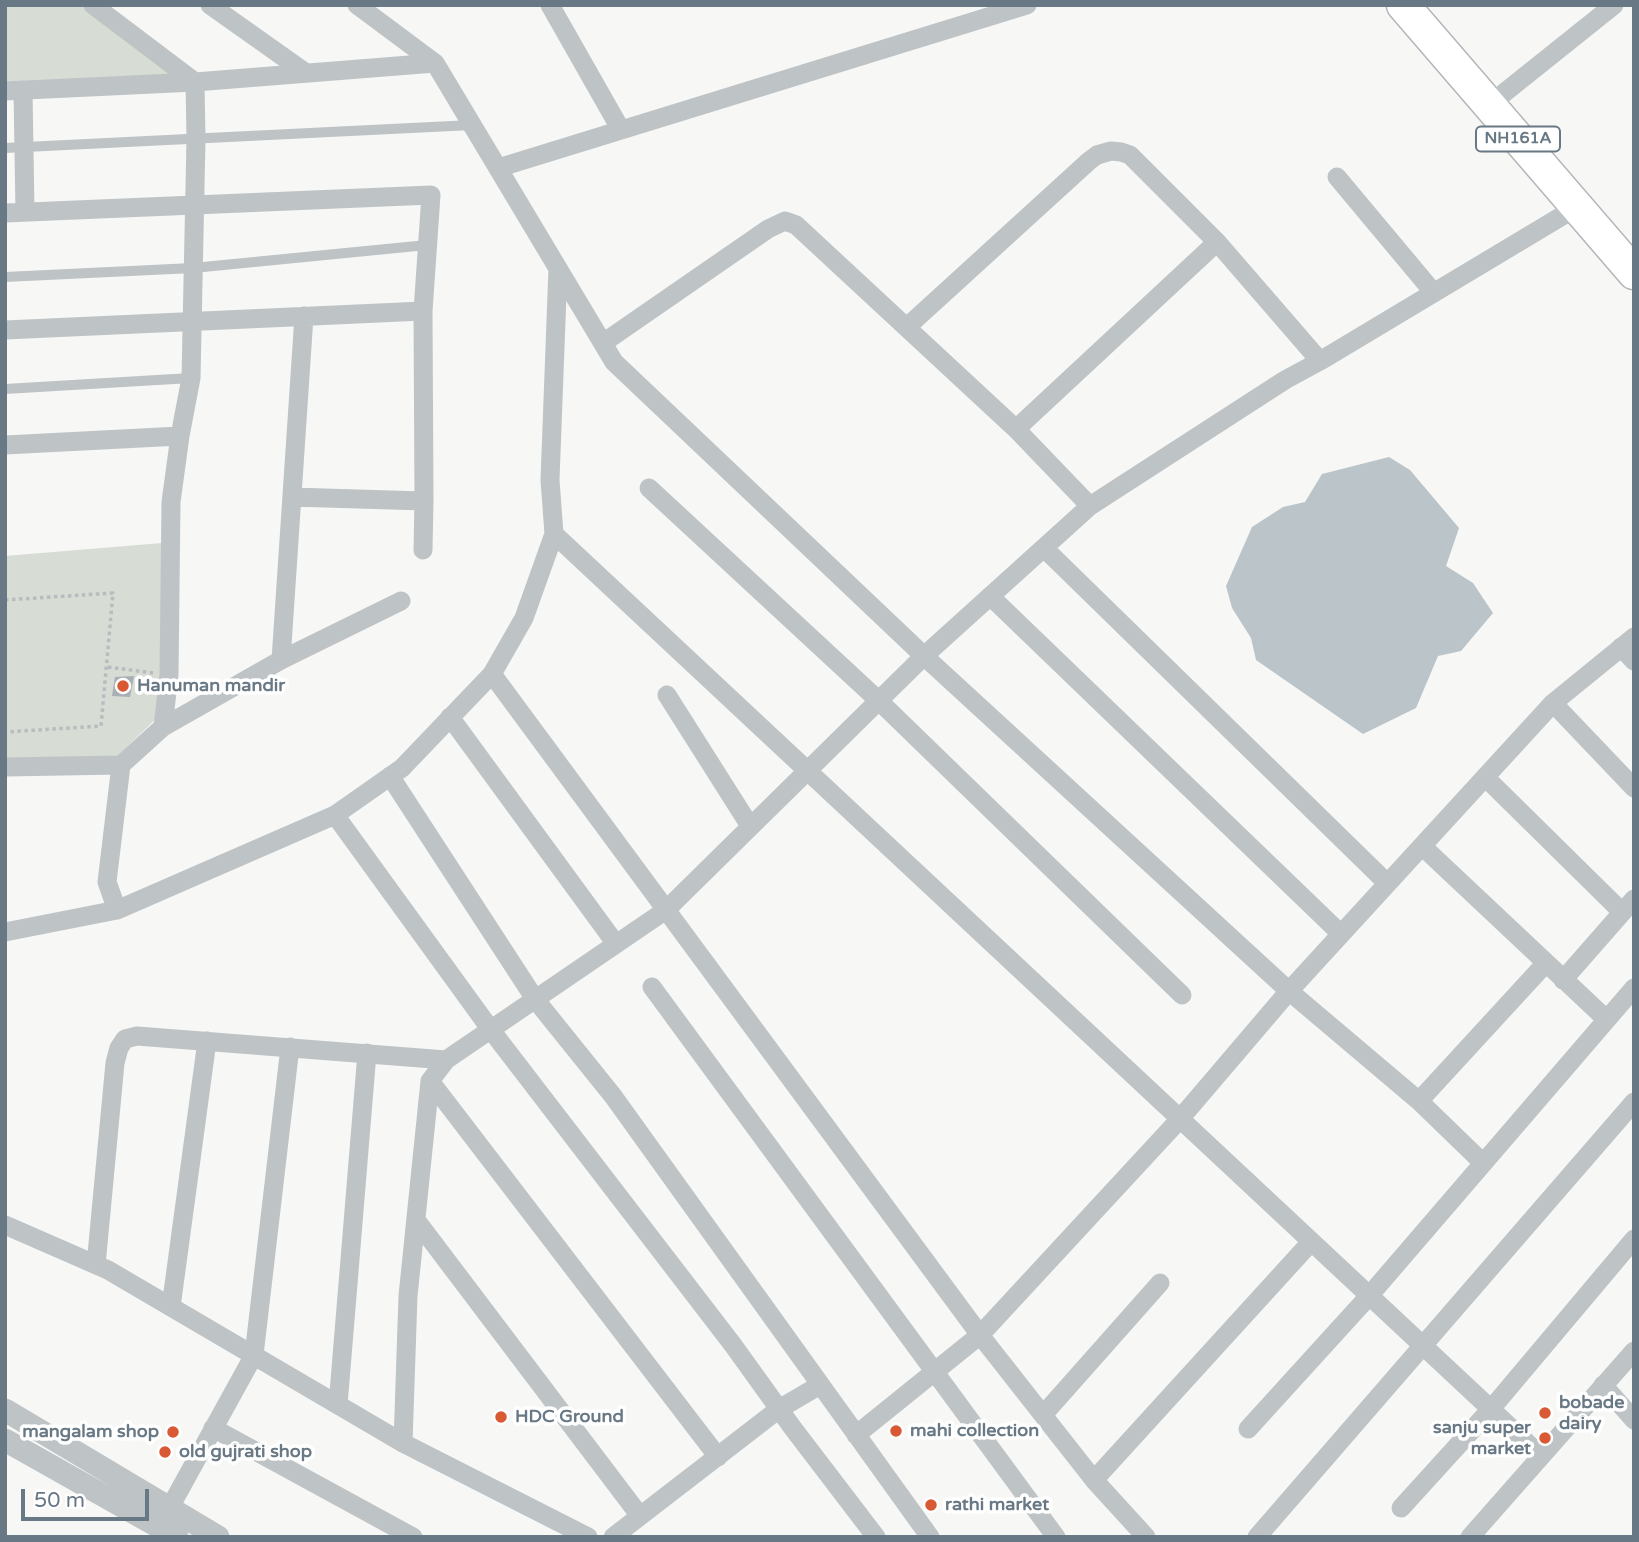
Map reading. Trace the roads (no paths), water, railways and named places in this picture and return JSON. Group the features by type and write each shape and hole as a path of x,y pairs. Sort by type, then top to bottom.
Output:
{"highway":[{"name":"NH161A","path":"1403,5 1577,207 1629,259"}],"street":[{"path":"93,5 195,82"},
{"path":"210,5 306,73"},
{"path":"550,5 621,130"},
{"path":"498,168 1019,6"},
{"path":"1489,105 1588,14 1613,6"},
{"path":"366,8 435,63 614,362 924,656 1289,991 1419,1101 1482,1162"},
{"path":"423,550 423,311 431,195 15,212 14,91 195,82 435,63"},
{"path":"163,727 169,675 171,502 191,378 195,82"},
{"path":"908,326 1089,161 1097,155 1111,151 1130,155 1217,242 1320,361"},
{"path":"1337,177 1434,293"},
{"path":"403,1443 408,1296 430,1081 446,1060 666,910 924,656 1090,506 1285,380 1577,207"},
{"path":"603,343 768,229 786,221 796,225 908,326 1016,429 1090,506"},
{"path":"1016,429 1217,242"},
{"path":"5,932 117,910 335,815 402,768 492,674 524,618 554,534 550,480 558,267"},
{"path":"5,330 423,311"},
{"path":"281,660 304,316"},
{"path":"5,445 180,436"},
{"path":"649,488 878,700 1182,995"},
{"path":"292,497 424,501"},
{"path":"554,534 1540,1455"},
{"path":"1044,548 1387,883"},
{"path":"990,596 1341,934"},
{"path":"117,910 107,882 121,765 163,727 281,660 401,601"},
{"path":"856,1435 979,1335 1179,1120 1289,991 1553,703 1630,648"},
{"path":"492,674 979,1335 1094,1480 1146,1537"},
{"path":"667,695 750,826"},
{"path":"1553,703 1634,788"},
{"path":"450,717 616,944"},
{"path":"5,767 121,765"},
{"path":"390,776 535,999 613,1096 930,1537"},
{"path":"1485,777 1628,906 1563,980"},
{"path":"335,815 491,1030 733,1345 876,1537"},
{"path":"1422,846 1606,1019"},
{"path":"1419,1101 1545,964"},
{"path":"652,987 1056,1537"},
{"path":"1248,1429 1369,1296 1634,988"},
{"path":"96,1265 115,1063 125,1039 137,1036 446,1060"},
{"path":"171,1307 207,1041"},
{"path":"169,1524 213,1428 254,1355 290,1047"},
{"path":"338,1405 367,1053"},
{"path":"430,1081 718,1457"},
{"path":"1256,1537 1634,1102"},
{"path":"416,1220 640,1516"},
{"path":"5,1225 96,1265 403,1443 588,1537"},
{"path":"1401,1508 1492,1409 1634,1239"},
{"path":"1094,1480 1311,1242"},
{"path":"1043,1415 1160,1283"},
{"path":"1470,1537 1634,1351"},
{"path":"614,1537 779,1409 820,1385"},
{"path":"1603,1385 1634,1420"},
{"path":"5,1410 169,1524"},
{"path":"213,1428 413,1537"},
{"path":"5,1440 169,1524 218,1537"}],"lane":[{"path":"14,148 472,125"},
{"path":"5,277 193,268 427,245"},
{"path":"5,389 191,378"}],"place":[{"name":"Hanuman mandir","path":"123,686"},
{"name":"bobade dairy","path":"1545,1413"},
{"name":"HDC Ground","path":"501,1417"},
{"name":"mahi collection","path":"896,1431"},
{"name":"mangalam shop","path":"173,1432"},
{"name":"sanju super market","path":"1545,1438"},
{"name":"old gujrati shop","path":"165,1452"},
{"name":"rathi market","path":"931,1505"}]}
